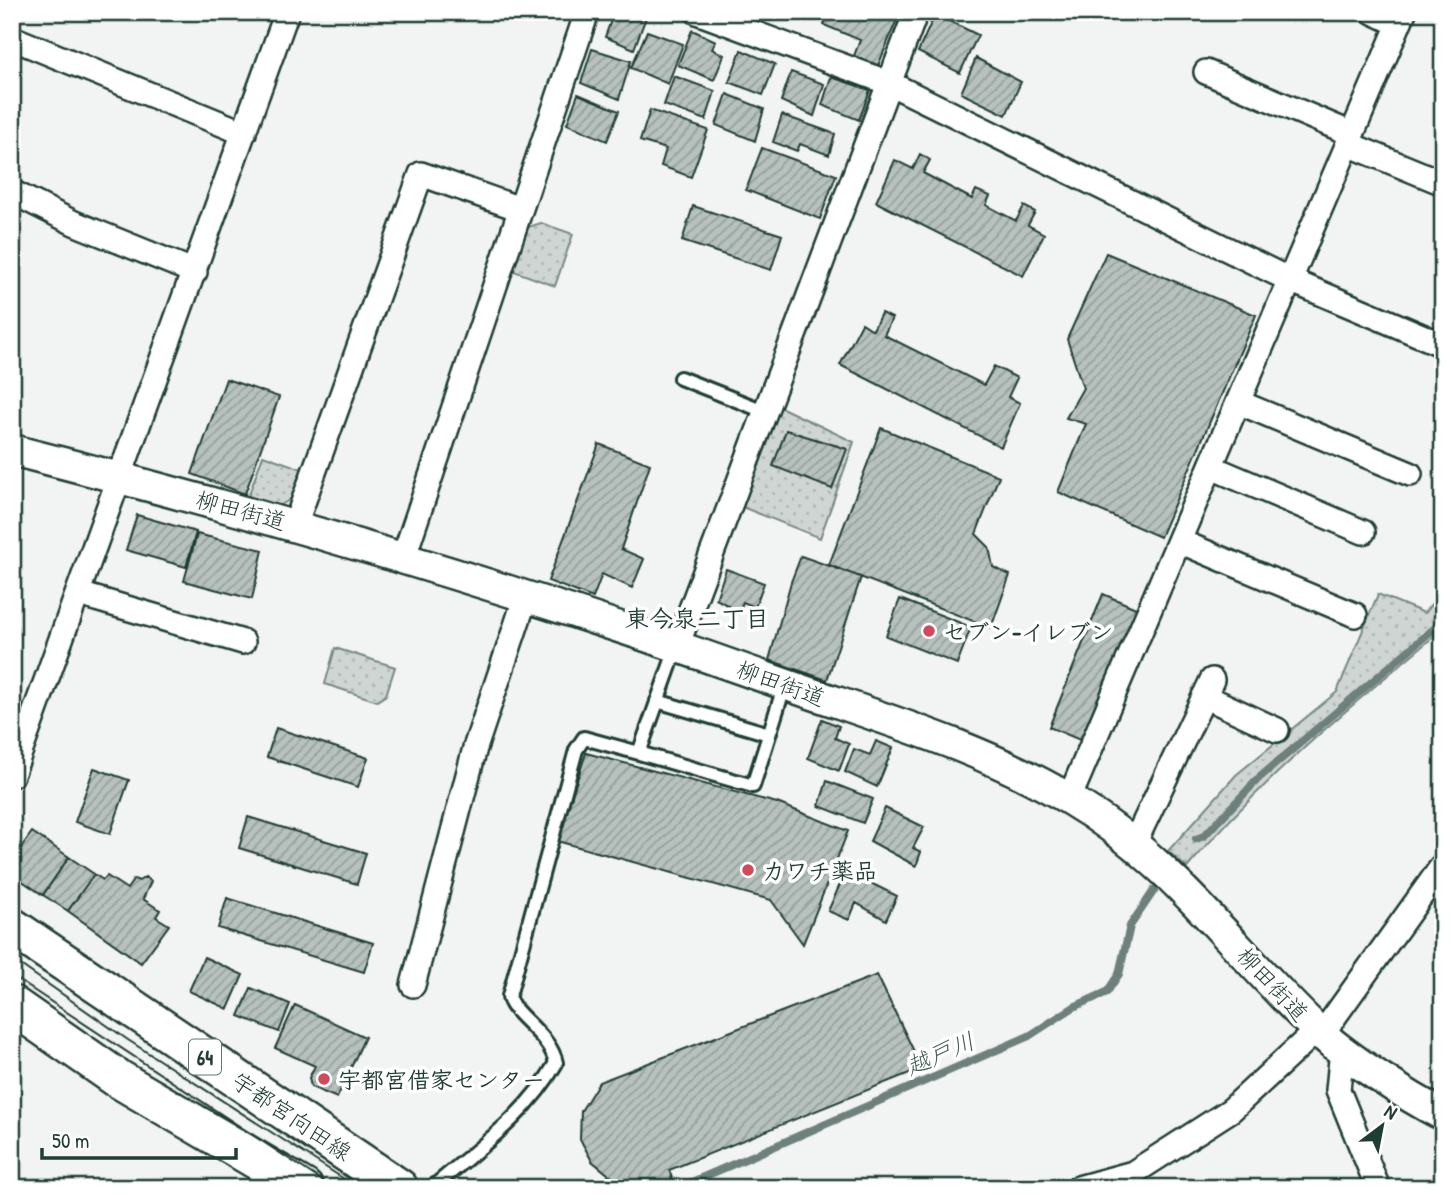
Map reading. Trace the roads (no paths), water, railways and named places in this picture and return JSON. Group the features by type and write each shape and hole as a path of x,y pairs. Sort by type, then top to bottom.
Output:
{"main road":[{"name":"宇都宮向田線","path":"12,927 398,1188"},
{"path":"12,1005 117,1078 304,1188"}],"street":[{"path":"12,775 287,12"},
{"path":"404,556 587,12"},
{"path":"697,12 751,21 889,83 1292,281 1443,345"},
{"path":"677,646 916,12"},
{"path":"1069,799 1292,281 1401,18 1373,12"},
{"path":"12,38 244,133"},
{"path":"1206,72 1443,183"},
{"path":"295,525 421,174 520,209"},
{"path":"12,192 74,223 195,272"},
{"path":"1238,402 1410,474"},
{"name":"柳田街道","path":"16,443 121,478 404,556 526,596 677,646 965,748 1022,773 1069,799 1134,844 1165,869 1327,1037 1440,1109"},
{"path":"1211,467 1363,532"},
{"path":"1179,541 1355,615"},
{"path":"79,594 243,642"},
{"path":"414,985 475,748 526,596"},
{"path":"1134,844 1208,688 1277,730"},
{"path":"1078,1188 1133,1173 1231,1110 1327,1037 1443,865"},
{"path":"1327,1037 1338,1090 1370,1184"}],"lane":[{"path":"680,378 764,411"},
{"path":"639,753 677,646"},
{"path":"432,1188 516,1115 546,1081 556,1063 544,1037 513,1009 509,996 579,742 584,738 753,786 785,684"},
{"path":"657,701 769,734"}],"waterway":[{"path":"1196,839 1204,836 1259,778 1443,621"},
{"name":"越戸川","path":"678,1188 1029,1036 1074,1007 1107,992 1119,974 1130,926 1155,889"}],"tram line":[{"path":"12,959 128,1040 358,1188"},
{"path":"12,976 333,1188"}],"place":[{"name":"セブン-イレブン","path":"929,631"},
{"name":"カワチ薬品","path":"748,870"},
{"name":"宇都宮借家センター","path":"324,1079"}],"district":[{"name":"東今泉二丁目","path":"697,618"}]}
